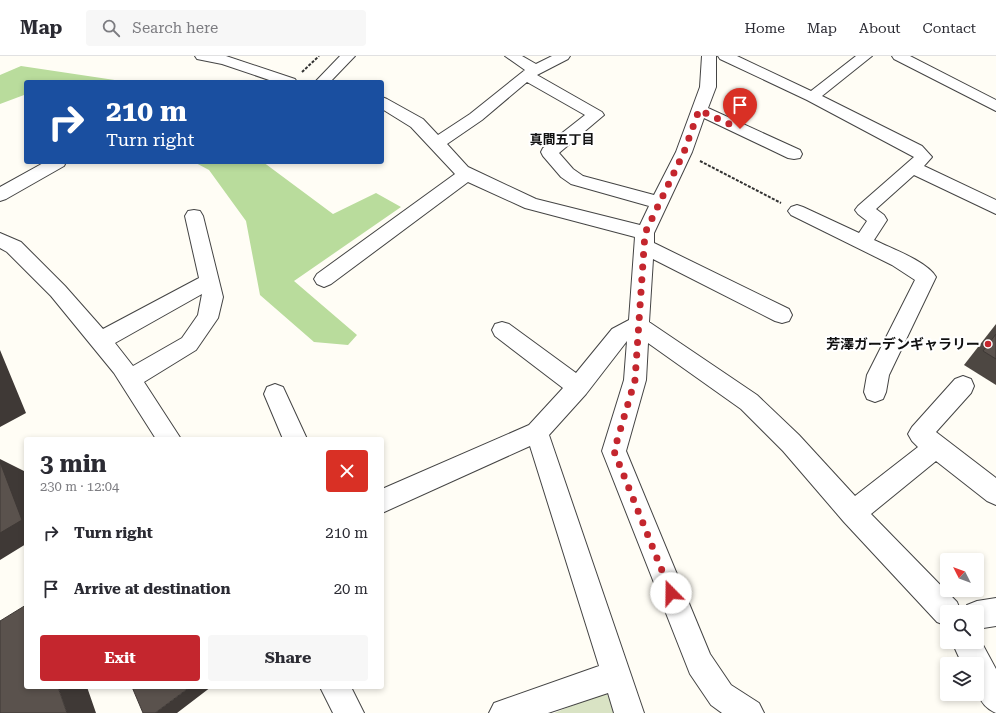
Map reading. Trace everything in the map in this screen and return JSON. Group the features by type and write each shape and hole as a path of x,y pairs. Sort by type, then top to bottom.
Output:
{"street":[{"path":"202,56 227,58 244,66 293,79"},
{"path":"244,66 256,56"},
{"path":"324,80 348,56"},
{"path":"512,56 530,73 596,115 549,152 567,173 577,180 659,203"},
{"path":"436,144 476,117 530,73 563,56"},
{"path":"709,56 708,88 684,152 659,203 644,240 635,380 614,451 700,664 721,695 749,713"},
{"path":"725,56 812,97 916,150 924,157 864,210 878,220 862,242"},
{"path":"812,97 865,56"},
{"path":"899,56 995,104"},
{"path":"384,103 417,123 462,172 531,204 644,240 782,315"},
{"path":"699,110 794,154"},
{"path":"0,195 54,164"},
{"path":"912,168 980,198 996,208"},
{"path":"324,279 467,174"},
{"path":"797,211 899,260 926,278 878,375 875,392"},
{"path":"130,379 189,344 208,318 213,297 194,216"},
{"path":"0,240 14,247 20,252 58,291 122,367 168,437"},
{"path":"100,341 209,282"},
{"path":"384,500 537,432 578,387 619,335 638,324"},
{"path":"638,324 749,402 791,443 852,513 940,605"},
{"path":"502,330 578,387"},
{"path":"963,386 920,434 996,494"},
{"path":"275,394 294,437"},
{"path":"537,432 629,713"},
{"path":"852,513 936,447"},
{"path":"984,614 996,612"},
{"path":"970,649 996,698"},
{"path":"504,713 617,674"},
{"path":"336,689 350,713"}],"path":[{"path":"293,79 319,56"},
{"path":"684,152 797,211"}],"green space":[{"path":"21,66 115,80 24,80 24,95 0,104 0,75"},
{"path":"198,164 266,164 333,214 376,193 401,207 294,281 357,335 348,345 314,342 260,295 246,221 209,170"},
{"path":"606,692 616,713 554,713"}],"building":[{"path":"996,334 996,359 983,351"},
{"path":"0,462 22,520 0,533"},
{"path":"24,606 24,689 59,689 67,713 0,713 0,621"},
{"path":"133,689 187,689 155,713 143,713"}],"place":[{"name":"芳澤ガーデンギャラリー","path":"988,344"}],"district":[{"name":"真間五丁目","path":"562,139"}],"route":[{"path":"671,593 614,451 635,380 645,233 684,152 699,110 740,129"}]}
